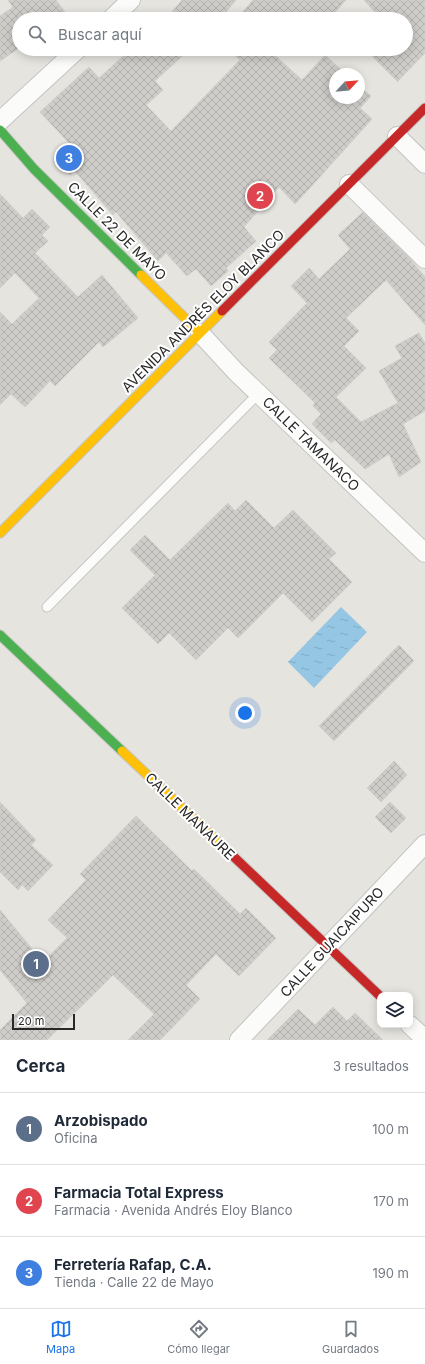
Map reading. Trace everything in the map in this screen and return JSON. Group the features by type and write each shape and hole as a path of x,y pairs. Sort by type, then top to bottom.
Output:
{"street":[{"path":"118,12 131,0"},
{"path":"0,121 70,56"},
{"name":"AVENIDA ANDRÉS ELOY BLANCO","path":"0,533 425,108"},
{"name":"CALLE 22 DE MAYO","path":"0,130 34,169 200,333"},
{"path":"397,136 425,164"},
{"path":"349,184 425,258"},
{"name":"CALLE TAMANACO","path":"200,333 258,394 425,553"},
{"name":"CALLE MANAURE","path":"0,635 377,993"},
{"name":"CALLE GUAICAIPURO","path":"239,1040 425,844"},
{"path":"413,1027 425,1039"}],"lane":[{"path":"47,608 258,394"}],"water":[{"path":"341,607 367,632 314,688 288,662"}],"building":[{"path":"8,0 56,0 65,12 12,12 12,53 0,61 0,16 13,7"},
{"path":"182,0 236,0 226,12 172,12"},
{"path":"253,0 346,0 335,12 243,12"},
{"path":"364,0 425,0 425,53 398,82 372,56 413,56 413,12 375,12"},
{"path":"123,56 182,56 155,81 163,90 146,105 171,131 240,60 236,56 276,56 302,80 324,56 326,56 339,68 329,68 329,104 364,104 360,108 372,119 295,204 279,187 244,227 256,241 226,268 228,271 211,286 196,269 187,276 166,253 158,261 116,212 113,215 74,170 70,175 54,158 69,143 40,112 89,67 99,78"},
{"path":"365,91 371,96 365,103"},
{"path":"0,194 23,218 32,209 50,227 42,235 48,241 35,253 78,297 102,275 138,318 103,347 99,342 55,386 50,381 25,407 11,394 0,405 0,312 12,324 39,298 15,273 0,288"},
{"path":"363,212 410,259 425,277 425,325 386,280 346,318 359,331 344,346 366,368 336,397 361,422 398,403 379,371 402,358 395,346 419,333 425,343 425,411 403,424 421,462 399,477 389,454 365,469 335,440 331,443 312,424 321,414 313,406 315,403 269,358 277,350 269,342 307,303 291,286 309,268 319,279 350,249 338,235"},
{"path":"246,500 274,528 293,510 336,553 329,559 352,582 312,622 283,593 238,638 228,628 196,660 169,633 158,644 122,608 155,575 130,550 145,535 170,560 228,503 235,511"},
{"path":"399,645 414,661 334,741 319,726"},
{"path":"394,761 407,775 381,802 367,788"},
{"path":"0,802 36,840 31,845 53,865 28,891 22,885 18,890 0,872"},
{"path":"390,802 406,818 391,833 375,817"},
{"path":"136,816 192,871 194,869 240,914 246,908 276,938 239,976 216,954 186,985 200,999 160,1040 128,1040 154,1014 113,975 47,1040 0,1040 0,1030 27,1003 0,970 0,910 43,962 67,938 48,920 86,880 80,874"},
{"path":"333,1007 347,1021 355,1013 383,1040 267,1040 298,1009 315,1025"}],"traffic: fast":[{"path":"0,130 34,169 141,275"},
{"path":"0,635 122,751"}],"traffic: slow":[{"path":"141,275 200,333"},
{"path":"0,533 222,311"},
{"path":"122,751 233,856"}],"traffic: jam":[{"path":"222,311 425,108"},
{"path":"233,856 377,993"}],"place":[{"name":"Ferretería Rafap, C.A.","path":"69,158"},
{"name":"Farmacia Total Express","path":"260,196"},
{"name":"Arzobispado","path":"36,964"}]}
